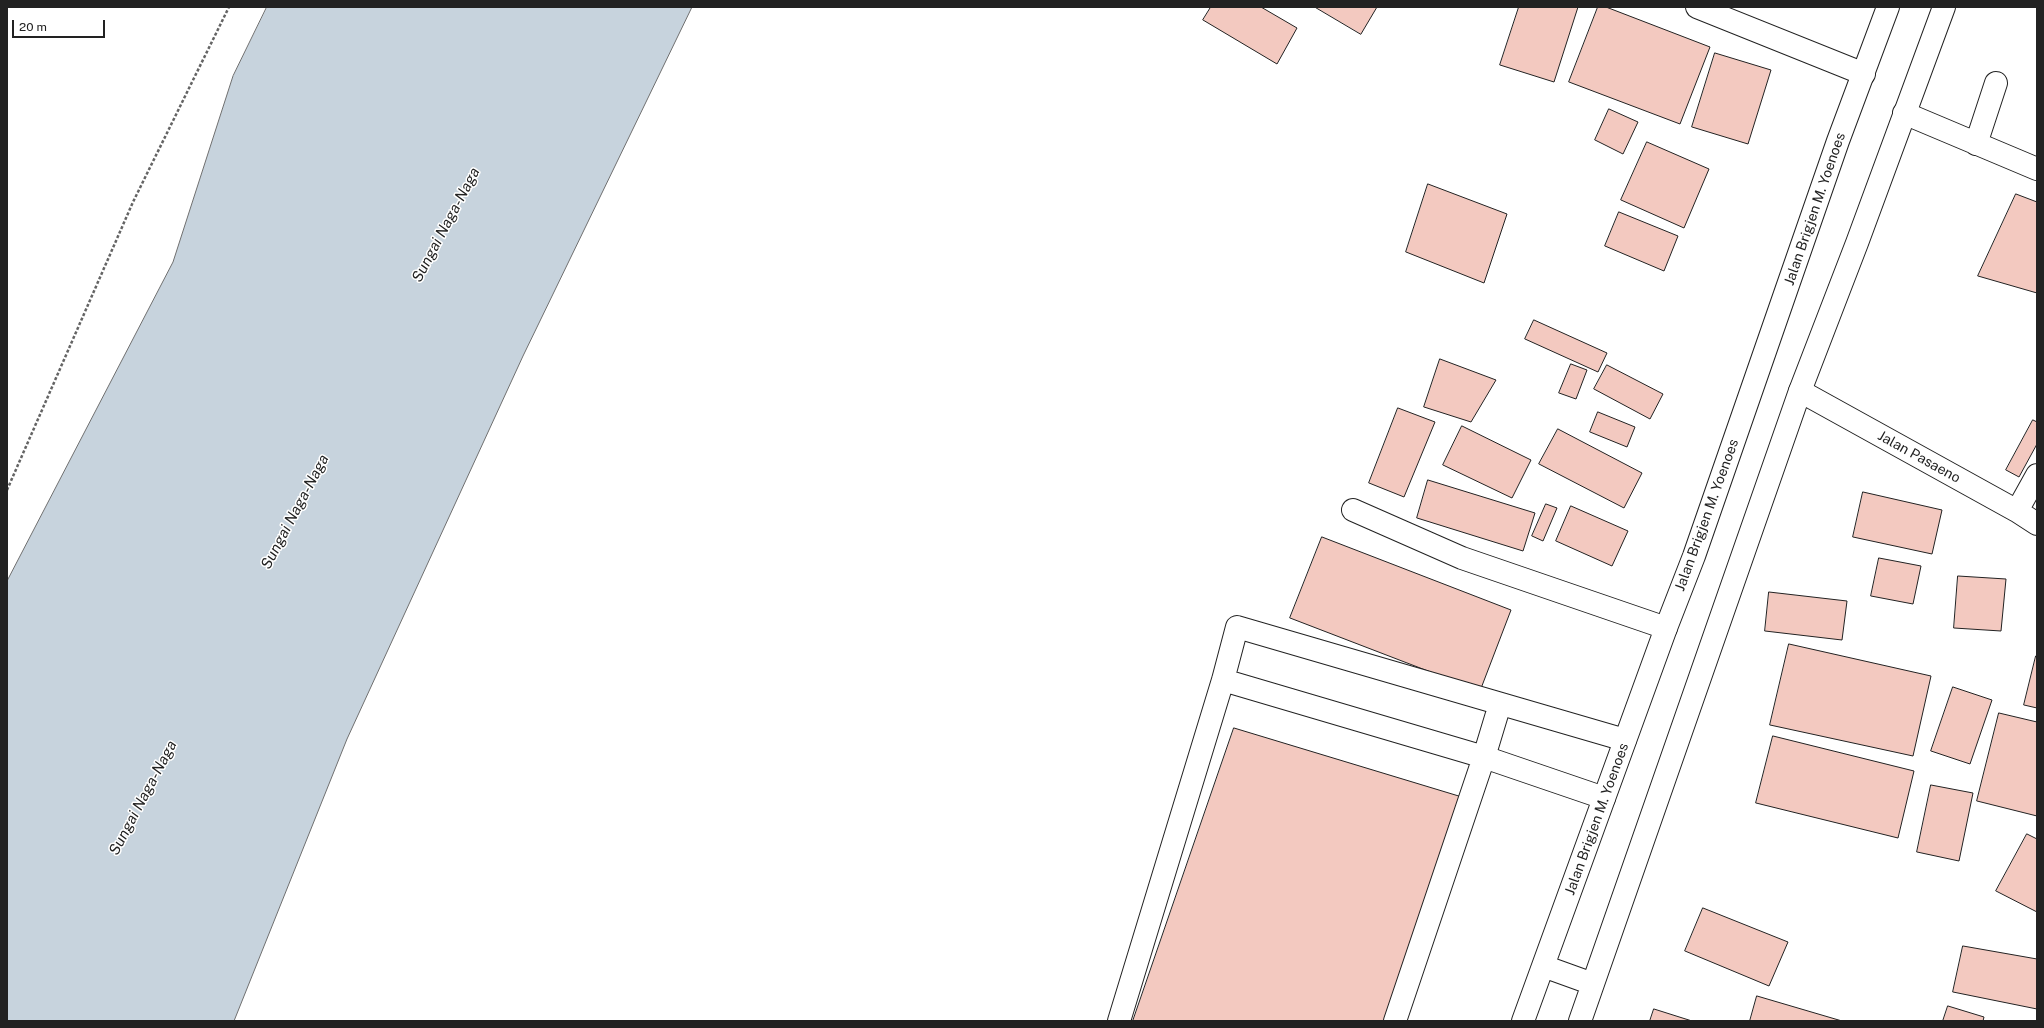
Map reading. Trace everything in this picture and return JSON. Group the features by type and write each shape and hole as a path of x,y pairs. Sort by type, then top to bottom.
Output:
{"main road":[{"path":"1697,7 1864,74"},
{"name":"Jalan Brigjen M. Yoenoes","path":"1523,1021 1666,628 1694,556 1838,141 1888,7"},
{"path":"1580,1021 1800,391 1857,243 1944,7"},
{"path":"1976,144 1996,83"},
{"path":"1904,113 2037,169"},
{"name":"Jalan Pasaeno","path":"1800,391 2017,511 2037,524"},
{"path":"2017,511 2037,475"},
{"path":"1353,510 1462,558 1666,628"},
{"path":"1119,1021 1223,680 1237,627 1625,740"},
{"path":"1223,680 1484,757 1604,798"},
{"path":"1395,1021 1484,757 1500,704"},
{"path":"1543,966 1593,984"}],"path":[{"path":"7,490 133,202 229,7"}],"water":[{"name":"Sungai Naga-Naga","path":"267,7 692,7 523,356 347,739 234,1021 7,1021 7,581 173,262 233,76"}],"building":[{"path":"1211,7 1261,7 1297,28 1277,64 1203,20"},
{"path":"1315,7 1377,7 1361,34"},
{"path":"1519,7 1578,7 1554,82 1500,65"},
{"path":"1598,7 1606,7 1710,47 1680,124 1569,82"},
{"path":"1715,53 1771,70 1748,144 1692,127"},
{"path":"1609,109 1638,122 1623,154 1595,140"},
{"path":"1647,142 1709,169 1684,228 1621,200"},
{"path":"1428,184 1507,214 1484,283 1406,252"},
{"path":"2016,194 2037,202 2037,293 1978,276"},
{"path":"1619,212 1678,236 1664,271 1605,246"},
{"path":"1534,320 1607,353 1598,372 1525,339"},
{"path":"1440,359 1496,380 1471,422 1424,407"},
{"path":"1571,364 1587,370 1576,399 1559,393"},
{"path":"1607,365 1663,394 1650,419 1594,389"},
{"path":"1398,408 1435,422 1404,497 1369,483"},
{"path":"1598,412 1635,427 1627,447 1590,432"},
{"path":"2033,420 2037,422 2037,444 2019,477 2006,470"},
{"path":"1462,426 1531,460 1512,498 1443,465"},
{"path":"1558,429 1642,473 1624,508 1539,464"},
{"path":"1428,480 1535,513 1523,551 1417,518"},
{"path":"1863,492 1942,510 1932,554 1853,537"},
{"path":"1546,504 1557,508 1543,541 1532,536"},
{"path":"1571,506 1628,531 1612,566 1556,541"},
{"path":"1322,537 1511,610 1480,691 1290,618"},
{"path":"1879,558 1921,566 1913,604 1871,596"},
{"path":"1958,576 2006,579 2001,631 1954,628"},
{"path":"1769,592 1847,601 1842,640 1765,631"},
{"path":"1789,644 1931,676 1913,756 1770,725"},
{"path":"2037,656 2037,708 2024,705"},
{"path":"1953,687 1992,700 1970,764 1931,751"},
{"path":"1999,713 2037,722 2037,816 1977,801"},
{"path":"1234,728 1462,797 1387,1021 1133,1021"},
{"path":"1773,736 1914,771 1898,838 1756,803"},
{"path":"1931,785 1973,793 1959,861 1917,852"},
{"path":"2027,834 2037,839 2037,912 1996,891"},
{"path":"1703,908 1788,942 1769,986 1685,951"},
{"path":"1963,946 2037,959 2037,1009 1953,992"},
{"path":"1757,996 1842,1021 1750,1021"},
{"path":"1948,1006 1984,1017 1983,1021 1943,1021"},
{"path":"1654,1009 1692,1021 1650,1021"}]}
